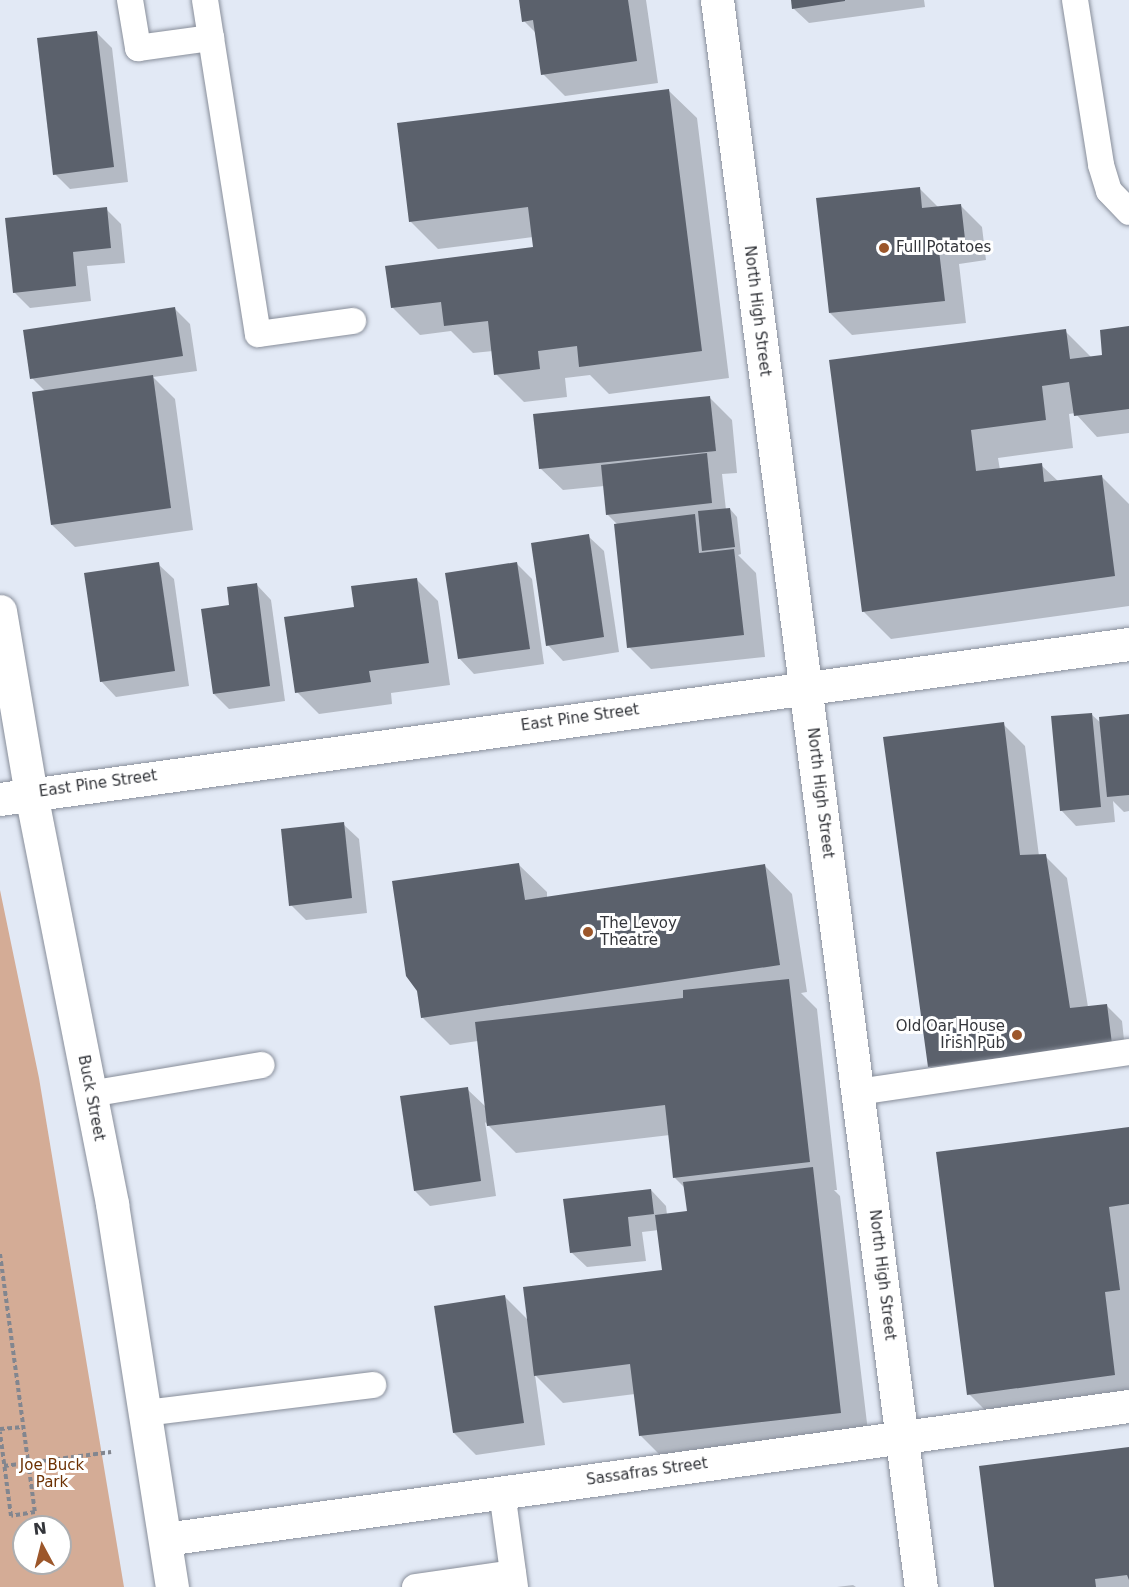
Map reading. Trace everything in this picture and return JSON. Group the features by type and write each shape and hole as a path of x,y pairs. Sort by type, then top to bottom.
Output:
{"street":[{"name":"North High Street","path":"717,0 921,1587"},
{"name":"Buck Street","path":"0,612 16,796 90,1094 112,1204 172,1587"},
{"name":"East Pine Street","path":"16,796 1129,644"},
{"name":"Sassafras Street","path":"165,1539 1129,1406"}],"lane":[{"path":"130,0 138,48 211,38"},
{"path":"205,0 258,334 353,321"},
{"path":"1075,0 1101,165 1109,191 1129,212"},
{"path":"858,1092 1129,1052"},
{"path":"90,1094 262,1065"},
{"path":"145,1413 372,1385"},
{"path":"415,1587 514,1580 502,1492"}],"path":[{"path":"0,1254 35,1512 11,1516 0,1430 23,1427"},
{"path":"0,1312 8,1311"},
{"path":"4,1466 114,1452"}],"green space":[{"name":"Joe Buck Park","path":"0,890 39,1078 124,1587 0,1587"}],"building":[{"path":"519,0 628,0 637,61 541,75 533,20 522,22"},
{"path":"791,0 845,0 845,1 792,9"},
{"path":"97,31 114,167 53,175 37,38"},
{"path":"669,89 702,351 579,367 577,346 538,351 540,369 494,375 488,321 444,326 441,302 391,308 385,266 533,247 528,207 409,222 397,123"},
{"path":"920,187 922,208 961,204 965,239 938,242 945,301 829,313 816,198"},
{"path":"107,207 111,248 73,252 76,286 13,293 5,218"},
{"path":"175,307 183,356 30,379 23,330"},
{"path":"1129,326 1129,409 1074,416 1069,382 1042,386 1046,420 971,430 976,471 1042,463 1044,482 1102,475 1115,576 862,612 829,360 1066,329 1070,359 1102,355 1100,330"},
{"path":"153,375 171,508 51,525 32,392"},
{"path":"710,396 716,451 539,469 533,414"},
{"path":"707,453 712,503 606,515 601,465"},
{"path":"730,508 735,547 702,551 698,511"},
{"path":"695,514 699,553 734,549 744,635 627,648 614,524"},
{"path":"589,534 604,637 546,646 531,543"},
{"path":"159,562 175,671 100,682 84,573"},
{"path":"517,562 530,649 458,659 445,573"},
{"path":"417,578 429,663 369,671 371,682 295,693 284,617 354,607 351,586"},
{"path":"257,583 270,686 213,694 201,609 229,605 227,587"},
{"path":"1092,713 1101,807 1060,811 1051,716"},
{"path":"1129,714 1129,795 1107,797 1099,717"},
{"path":"1004,722 1020,855 1046,854 1070,1008 1107,1004 1112,1044 928,1067 883,737"},
{"path":"344,822 352,898 289,906 281,829"},
{"name":"The Levoy Theatre","path":"519,863 525,900 765,864 780,965 421,1018 417,991 406,976 392,881"},
{"path":"789,979 810,1162 673,1178 665,1105 487,1126 475,1022 683,998 683,990"},
{"path":"468,1087 481,1181 414,1191 400,1096"},
{"path":"1129,1127 1129,1204 1109,1207 1120,1290 1105,1292 1115,1375 967,1395 936,1152"},
{"path":"813,1167 841,1413 639,1436 630,1364 534,1376 523,1287 662,1270 655,1215 687,1211 683,1182"},
{"path":"651,1189 654,1214 628,1217 631,1246 570,1253 563,1199"},
{"path":"505,1295 524,1423 453,1433 434,1306"},
{"path":"1129,1447 1129,1580 1127,1575 1095,1579 1096,1587 994,1587 979,1466"}],"place":[{"name":"Full Potatoes","path":"884,248"},
{"name":"The Levoy Theatre","path":"588,932"},
{"name":"Old Oar House Irish Pub","path":"1017,1035"}]}
